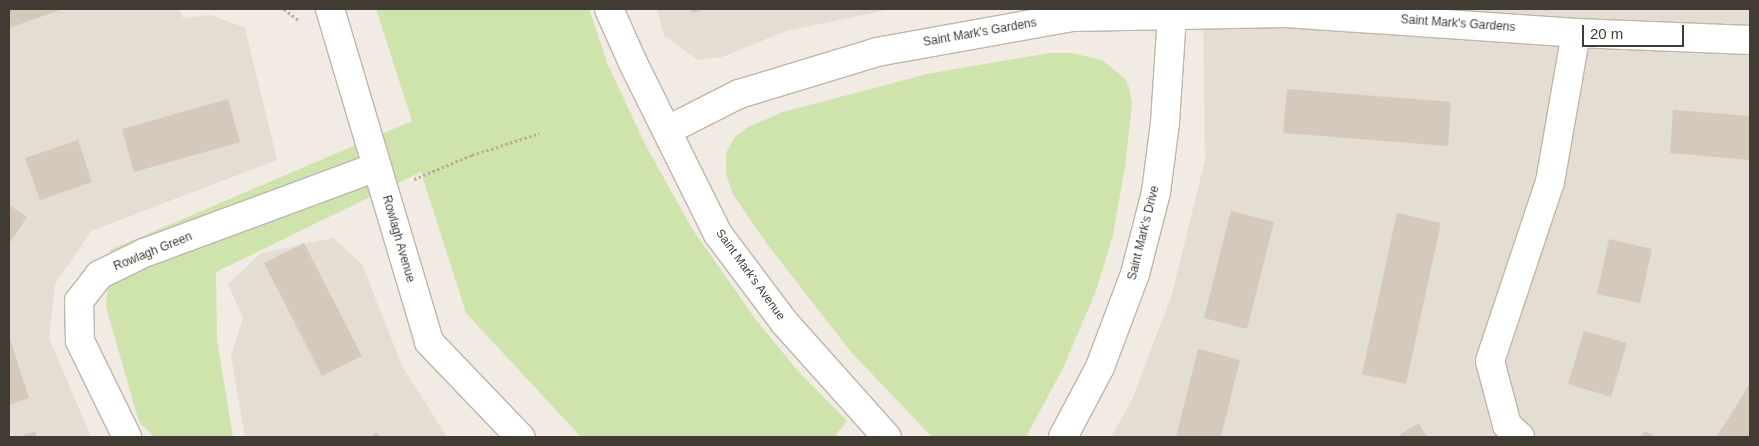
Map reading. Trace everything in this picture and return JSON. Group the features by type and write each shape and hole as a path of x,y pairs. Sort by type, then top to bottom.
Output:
{"street":[{"name":"Rowlagh Avenue","path":"330,9 429,342 520,437"},
{"name":"Saint Mark's Avenue","path":"609,9 633,64 668,130 718,234 784,322 887,437"},
{"name":"Saint Mark's Gardens","path":"668,130 739,94 877,52 1071,17 1286,13 1576,32 1750,40"},
{"name":"Saint Mark's Drive","path":"1063,437 1112,339 1142,247 1156,192 1165,123 1172,15"},
{"path":"1520,437 1507,425 1490,361 1550,182 1576,32"},
{"name":"Rowlagh Green","path":"127,437 80,341 79,301 99,275 144,253 377,167"}],"path":[{"path":"284,9 301,21"},
{"path":"414,180 472,155 540,133"}],"shaded area":[{"path":"9,9 179,9 183,18 211,15 245,28 277,160 91,231 55,284 49,338 91,437 9,437"},
{"path":"657,9 892,9 786,31 722,57 698,60 664,36"},
{"path":"1203,9 1750,9 1750,437 1111,437 1132,400 1172,294 1205,160"},
{"path":"333,238 362,264 402,366 447,437 245,437 231,356 243,318 228,284 261,253"}],"green space":[{"path":"376,9 589,9 608,65 646,146 693,230 756,320 798,371 847,421 837,433 838,437 581,437 466,313 421,172 216,272 217,339 233,437 154,437 139,422 106,307 110,250 412,121"},
{"path":"1049,53 1072,53 1102,60 1125,79 1129,87 1132,105 1125,167 1113,235 1096,291 1063,368 1026,437 932,437 851,352 767,244 734,196 726,175 726,153 735,137 748,127 783,112 927,74"}],"building":[{"path":"9,9 63,9 9,28"},
{"path":"691,9 705,9 692,13"},
{"path":"1287,89 1451,102 1448,146 1283,133"},
{"path":"228,99 240,142 134,172 122,129"},
{"path":"1673,110 1750,116 1750,160 1670,153"},
{"path":"78,140 92,182 40,200 25,158"},
{"path":"9,205 27,217 9,244"},
{"path":"1231,211 1274,222 1247,329 1204,318"},
{"path":"1397,213 1441,223 1406,384 1362,374"},
{"path":"1609,239 1652,249 1640,303 1597,294"},
{"path":"304,243 362,356 322,376 264,263"},
{"path":"1584,331 1627,343 1611,397 1568,384"},
{"path":"9,336 29,398 9,405"},
{"path":"1198,349 1240,360 1221,437 1176,437"},
{"path":"1750,383 1750,437 1716,437 1730,416"},
{"path":"1419,423 1427,437 1396,437"},
{"path":"35,431 37,437 19,437"},
{"path":"1645,431 1657,437 1641,437"},
{"path":"376,432 382,437 370,437"}]}
